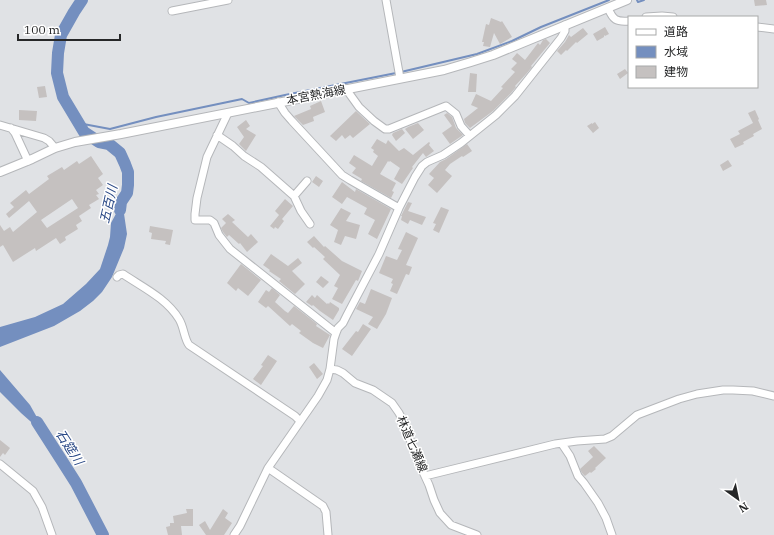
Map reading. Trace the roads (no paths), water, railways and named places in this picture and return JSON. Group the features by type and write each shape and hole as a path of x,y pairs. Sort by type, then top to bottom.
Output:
{"main road":[{"name":"本宮熱海線","path":"0,172 55,148 74,142 444,70 493,55 627,0"}],"street":[{"path":"172,11 228,0"},
{"path":"386,0 400,78"},
{"path":"608,8 613,18 616,20 628,21"},
{"path":"234,535 240,526 268,468 323,388 330,369 334,339 338,328 348,316 414,177 426,162 443,155 470,136 496,115 515,96 562,38 565,32 565,25"},
{"path":"758,28 774,29"},
{"path":"346,89 359,107 385,129 389,129 446,106 456,114 461,126 470,136"},
{"path":"278,102 285,113 342,175 399,208"},
{"path":"228,113 211,148 204,167 197,198 195,220 210,220 214,223 219,235 230,249 336,333"},
{"path":"0,124 44,138 55,148"},
{"path":"11,128 15,133 28,161"},
{"path":"217,136 233,146 294,196 301,211 310,224"},
{"path":"294,196 307,181"},
{"path":"117,277 123,274 163,300 183,325 186,341 189,345 295,416 300,421"},
{"name":"林道七瀬線","path":"330,369 343,373 355,382 376,392 395,406 404,424 440,513 451,525 477,535"},
{"path":"425,476 555,444 608,438 637,415 697,394 733,390 753,391 774,396"},
{"path":"562,444 570,456 578,476 598,503 606,518 612,535"},
{"path":"0,464 33,491 42,507 52,535"},
{"path":"268,468 323,506 326,512 328,535"}],"water":[{"path":"125,195 123,207 127,234 124,248 112,277 102,292 80,311 54,326 0,347 0,327 35,317 63,304 86,284 100,269 110,237 111,223 118,210 119,203"},
{"path":"0,370 30,405 48,437 0,392"}],"waterway":[{"name":"五百川","path":"82,0 61,35 57,73 63,97 84,132 99,142 109,144 120,153 128,172 127,193 121,202 120,210"},
{"path":"401,72 477,54 512,41 541,27 609,0"},
{"path":"637,0 638,2 644,0"},
{"path":"78,123 110,129 156,117 242,99 249,103 396,73"},
{"name":"石筵川","path":"37,422 76,483 103,535"}]}
